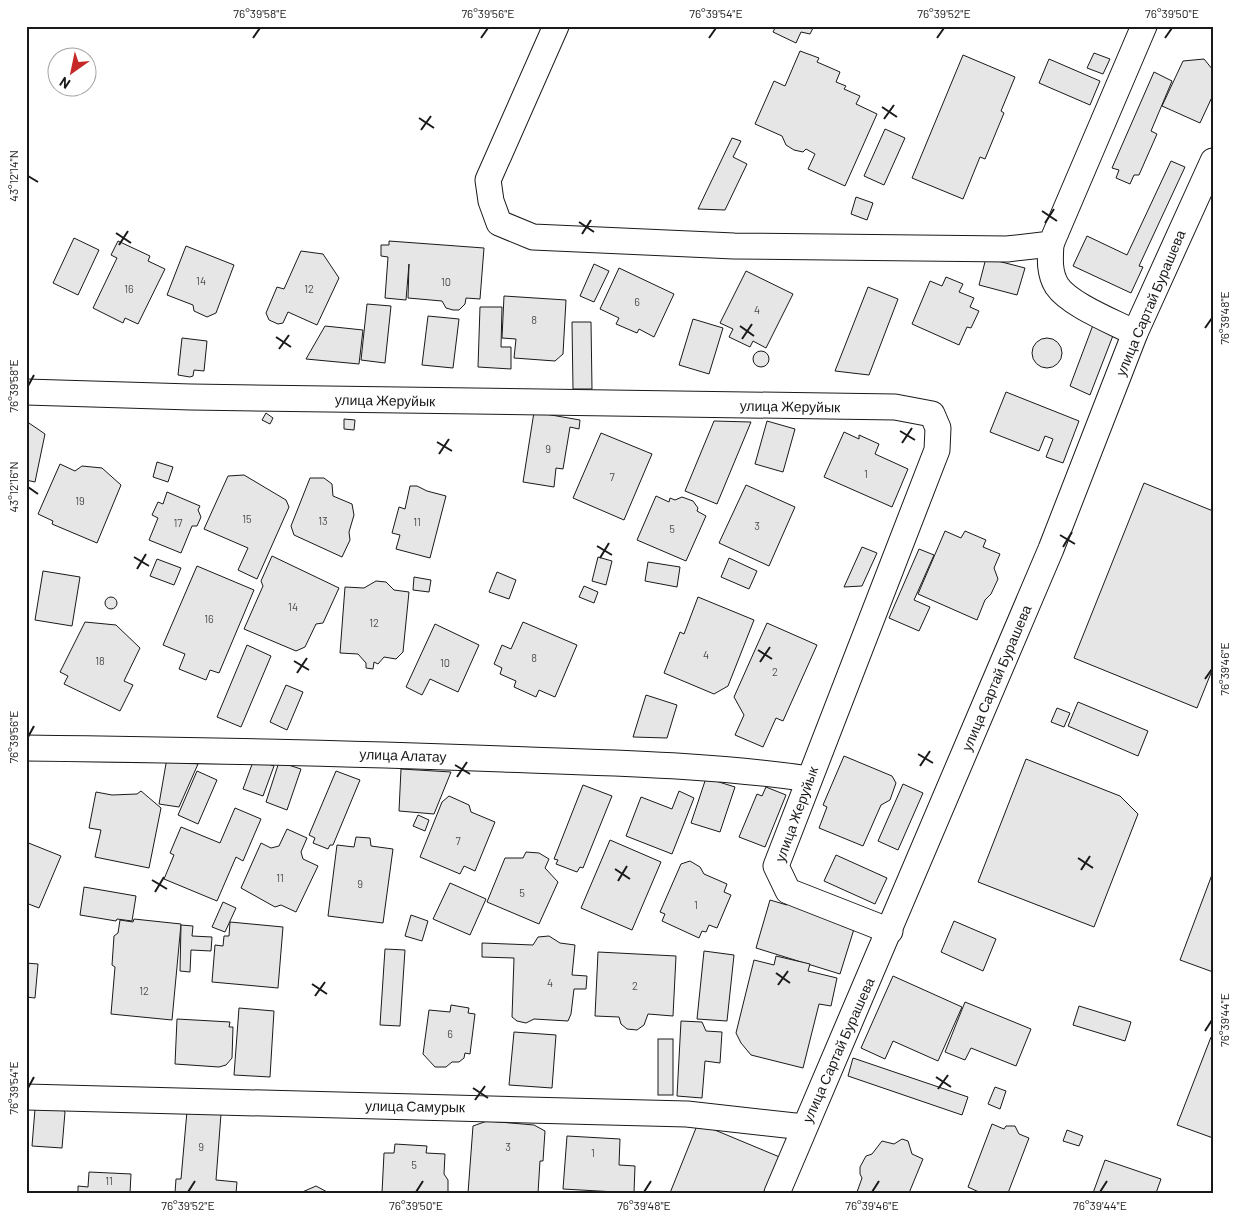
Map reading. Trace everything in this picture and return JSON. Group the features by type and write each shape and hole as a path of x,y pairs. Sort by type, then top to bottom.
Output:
{"street":[{"path":"556,26 488,180 491,201 499,223 533,237 734,246 1006,249 1050,244"},
{"path":"1135,333 1075,302 1058,287 1049,266 1050,244 1144,26"},
{"name":"улица Сартай Бурашева","path":"777,1193 1051,549 1135,333 1213,161"},
{"name":"улица Жеруйык","path":"26,392 191,397 895,407 932,414 938,428 937,450 776,866 778,874 788,891 890,931"},
{"name":"улица Алатау","path":"26,748 267,750 533,760 759,772 809,779"},
{"name":"улица Самурык","path":"26,1097 687,1114 804,1128"}],"building":[{"path":"776,26 814,26 810,34 801,32 796,43 773,32"},
{"path":"800,51 819,58 817,62 840,72 836,82 846,86 844,89 860,96 856,104 877,114 845,186 808,169 815,154 806,149 803,152 794,150 786,145 782,136 755,124 774,81 785,86"},
{"path":"1094,53 1110,59 1103,74 1087,68"},
{"path":"963,55 1015,77 1001,111 1004,113 985,159 980,157 963,199 912,178"},
{"path":"1049,59 1100,81 1090,105 1039,83"},
{"path":"1204,59 1213,70 1213,95 1200,123 1162,106 1183,61"},
{"path":"1154,72 1172,81 1151,131 1157,134 1139,175 1134,175 1130,184 1116,178 1119,170 1112,168"},
{"path":"885,129 905,138 884,185 864,176"},
{"path":"732,138 741,141 733,157 747,164 725,210 698,209"},
{"path":"1171,161 1185,167 1139,266 1143,267 1131,293 1073,266 1087,236 1127,255"},
{"path":"856,197 873,203 867,220 851,214"},
{"path":"74,238 99,250 78,295 53,283"},
{"path":"118,241 150,256 148,261 165,269 138,324 125,318 123,323 93,308 117,258 111,255"},
{"path":"389,241 484,248 480,299 466,298 465,304 459,310 453,310 446,308 442,301 408,298 409,264 406,300 385,298 388,257 381,256 381,245 389,245"},
{"path":"186,246 234,265 216,313 207,317 194,311 193,305 167,295"},
{"path":"301,251 323,254 339,278 317,325 288,312 283,323 278,324 269,320 266,313 277,287 284,289"},
{"path":"986,258 1025,268 1017,295 979,285"},
{"path":"594,264 609,271 594,302 580,296"},
{"path":"619,268 674,294 654,337 639,329 637,333 616,324 619,318 600,309"},
{"path":"746,271 793,294 766,348 753,341 750,347 729,337 733,329 720,323"},
{"path":"946,277 963,284 959,292 974,298 970,307 979,311 971,328 967,327 959,345 912,324 930,281 942,286"},
{"path":"868,287 898,299 869,375 835,371"},
{"path":"504,296 566,300 563,354 555,361 514,358 516,339 502,338"},
{"path":"367,304 391,306 385,363 361,360"},
{"path":"480,307 502,307 501,347 511,347 511,369 478,367"},
{"path":"428,316 459,319 453,368 422,365"},
{"path":"693,319 723,328 709,374 679,365"},
{"path":"572,322 591,322 592,389 573,389"},
{"path":"1093,325 1114,333 1090,395 1070,386"},
{"path":"325,326 363,330 359,364 306,359"},
{"path":"182,338 207,341 204,371 194,370 193,376 190,377 178,375"},
{"path":"1047,338 1058,342 1062,353 1058,364 1047,368 1036,364 1032,353 1036,342"},
{"path":"758,351 764,351 769,356 767,365 758,367 753,362 753,356"},
{"path":"1006,392 1079,421 1063,463 1046,457 1053,439 1045,436 1039,451 990,432"},
{"path":"534,412 580,420 579,429 570,427 563,469 556,468 554,487 523,482"},
{"path":"266,413 273,418 270,424 262,420"},
{"path":"344,419 355,420 354,430 344,429"},
{"path":"26,421 45,434 35,482 26,480"},
{"path":"714,421 751,422 717,504 685,491"},
{"path":"767,421 795,429 783,472 755,464"},
{"path":"844,432 859,439 859,435 879,444 875,454 908,469 892,507 824,477"},
{"path":"601,433 652,454 624,520 573,498"},
{"path":"157,462 173,467 168,482 153,477"},
{"path":"60,464 75,471 82,466 102,468 121,485 97,543 52,524 53,521 38,514"},
{"path":"244,475 286,500 289,507 257,579 238,570 248,548 204,529 228,476"},
{"path":"310,478 324,478 332,484 333,496 352,504 354,515 349,532 350,540 342,557 294,535 291,526"},
{"path":"1144,483 1213,511 1213,668 1197,708 1074,658"},
{"path":"746,485 795,507 769,566 719,543"},
{"path":"410,486 417,486 446,496 430,558 396,549 400,535 392,533 399,507 405,509"},
{"path":"167,492 200,506 198,510 201,517 197,526 192,526 181,553 149,540 158,518 152,515 158,502 163,504"},
{"path":"656,496 669,502 670,498 675,500 682,497 693,501 698,508 697,511 706,516 686,561 637,540"},
{"path":"945,531 961,538 965,531 986,540 983,547 1000,554 994,568 998,579 991,594 985,600 977,620 918,594"},
{"path":"862,547 877,553 862,586 844,587"},
{"path":"919,549 934,555 914,600 930,607 919,631 889,618"},
{"path":"272,556 339,588 323,623 316,624 305,647 296,651 244,629 263,586 261,581"},
{"path":"598,557 612,561 606,585 592,581"},
{"path":"729,558 757,571 749,589 721,577"},
{"path":"157,559 181,568 174,585 150,576"},
{"path":"648,562 680,567 677,587 645,581"},
{"path":"197,566 254,590 219,673 210,670 206,680 179,669 185,654 163,645"},
{"path":"43,571 80,577 72,626 35,620"},
{"path":"497,572 516,580 509,599 489,592"},
{"path":"414,577 431,580 429,592 413,590"},
{"path":"376,581 386,582 394,590 409,592 403,652 396,659 384,657 378,664 374,662 373,669 366,668 366,663 358,654 340,653 345,587 364,588"},
{"path":"584,586 598,592 594,603 579,597"},
{"path":"109,597 113,597 117,603 113,609 109,609 105,605 105,601"},
{"path":"698,597 754,620 728,686 714,694 664,673 680,632 684,634"},
{"path":"85,622 116,625 140,648 124,681 133,685 120,711 64,684 68,676 60,672"},
{"path":"523,622 577,645 555,697 539,690 536,697 514,687 516,681 500,674 502,668 494,664 502,645 511,649"},
{"path":"767,623 817,645 783,721 776,718 763,747 735,735 744,715 734,697"},
{"path":"435,624 479,645 458,692 430,679 422,695 406,687"},
{"path":"247,645 271,656 241,727 217,717"},
{"path":"286,685 303,692 287,730 270,722"},
{"path":"646,695 677,705 667,738 633,737"},
{"path":"1078,702 1148,731 1138,756 1068,726"},
{"path":"1057,708 1070,713 1064,727 1051,722"},
{"path":"844,756 892,776 896,783 890,800 881,805 863,846 819,828 827,807 823,805"},
{"path":"167,758 198,764 179,807 159,804"},
{"path":"254,759 274,766 263,796 243,789"},
{"path":"1026,759 1120,796 1138,814 1094,927 978,882"},
{"path":"279,762 301,769 287,810 266,802"},
{"path":"401,769 451,772 434,814 399,811"},
{"path":"197,771 217,780 198,824 178,815"},
{"path":"336,771 360,780 333,845 330,845 328,849 313,843 315,838 309,835"},
{"path":"706,778 735,787 720,832 691,823"},
{"path":"903,784 923,793 898,850 878,841"},
{"path":"583,785 612,796 583,868 580,867 577,872 556,864 558,860 554,859"},
{"path":"766,787 786,795 765,847 739,837 757,794 762,796"},
{"path":"141,791 161,808 149,868 95,857 101,830 89,828 96,792 112,795 137,794"},
{"path":"679,791 694,798 672,854 626,836 641,797 672,809"},
{"path":"449,796 469,805 471,812 495,822 475,871 464,866 460,874 420,857 442,802"},
{"path":"235,808 261,819 243,861 236,857 217,901 164,879 174,855 170,853 181,827 220,843"},
{"path":"418,815 429,820 425,831 413,826"},
{"path":"287,829 307,838 301,852 303,859 318,866 296,912 281,905 275,907 241,888 261,843 271,848 279,846"},
{"path":"356,837 370,838 371,846 393,849 383,923 328,916 337,845 354,847"},
{"path":"610,840 661,862 632,930 581,908"},
{"path":"26,842 61,856 39,908 26,903"},
{"path":"526,852 539,853 549,859 545,868 558,882 539,924 487,902 505,858 523,858"},
{"path":"836,855 887,878 875,904 824,881"},
{"path":"690,861 700,867 704,874 727,884 724,892 731,895 717,928 709,925 706,932 702,931 699,938 662,921 665,914 660,912 681,864"},
{"path":"1213,872 1213,972 1180,960"},
{"path":"450,883 486,899 470,935 433,919"},
{"path":"84,887 136,896 132,921 117,919 116,921 80,915"},
{"path":"788,899 845,916 842,926 854,929 840,974 756,948 770,900 787,905"},
{"path":"223,902 236,908 225,932 212,927"},
{"path":"411,915 428,921 422,941 405,936"},
{"path":"134,919 181,924 172,1020 111,1014 115,967 112,965 114,936 118,933 120,920 133,922"},
{"path":"954,921 996,939 983,971 941,952"},
{"path":"230,922 283,927 278,988 212,982 215,945 223,946 224,936 229,936"},
{"path":"181,925 193,926 192,936 212,937 211,951 191,950 190,972 180,971"},
{"path":"549,936 560,943 575,945 572,975 587,976 586,989 574,989 571,1014 568,1021 534,1019 526,1023 517,1021 512,1017 514,958 482,957 482,943 533,945 538,937"},
{"path":"385,949 405,950 400,1026 380,1025"},
{"path":"704,951 734,955 727,1021 697,1019"},
{"path":"598,952 676,956 673,1016 648,1014 644,1025 637,1030 627,1029 621,1024 619,1017 595,1016"},
{"path":"776,956 810,964 808,971 837,978 831,1006 819,1004 803,1068 751,1055 741,1043 736,1033 754,960 774,965"},
{"path":"26,963 38,964 35,998 26,997"},
{"path":"893,976 962,1007 938,1061 893,1041 885,1059 861,1048"},
{"path":"965,1002 1031,1029 1016,1066 971,1048 965,1060 945,1052"},
{"path":"451,1005 469,1008 468,1013 475,1014 470,1054 465,1053 464,1058 459,1062 452,1062 446,1067 435,1067 423,1054 429,1010 450,1012"},
{"path":"1079,1006 1131,1022 1125,1041 1073,1025"},
{"path":"239,1008 274,1011 270,1077 234,1075"},
{"path":"177,1019 230,1022 229,1027 233,1027 232,1058 226,1065 219,1067 175,1064"},
{"path":"681,1021 702,1022 706,1031 722,1032 720,1063 705,1061 702,1098 677,1096"},
{"path":"514,1032 556,1035 552,1088 509,1085"},
{"path":"1211,1037 1213,1037 1213,1138 1177,1125"},
{"path":"658,1039 673,1039 673,1095 658,1095"},
{"path":"853,1058 968,1097 962,1115 848,1076"},
{"path":"995,1087 1006,1091 1000,1109 988,1104"},
{"path":"54,1102 65,1112 62,1148 32,1146 35,1109"},
{"path":"187,1111 221,1114 216,1180 237,1182 236,1193 175,1193 176,1179 181,1179"},
{"path":"487,1121 534,1125 545,1131 543,1161 540,1161 538,1193 468,1193 473,1126"},
{"path":"698,1123 782,1158 767,1193 670,1193"},
{"path":"992,1124 1004,1129 1006,1126 1015,1126 1019,1134 1029,1138 1008,1193 981,1193 968,1187"},
{"path":"1067,1130 1083,1136 1079,1146 1063,1141"},
{"path":"567,1136 620,1139 619,1165 635,1166 634,1193 563,1189"},
{"path":"902,1139 908,1141 912,1154 923,1159 909,1193 857,1192 862,1178 860,1167 866,1156 872,1154 882,1141 894,1144"},
{"path":"395,1144 427,1146 426,1153 445,1154 444,1174 448,1180 448,1192 382,1193 384,1153 394,1153"},
{"path":"1105,1160 1161,1179 1156,1193 1093,1193"},
{"path":"89,1172 131,1174 130,1193 78,1193 78,1186 88,1187"},
{"path":"316,1186 329,1193 300,1193"}]}
